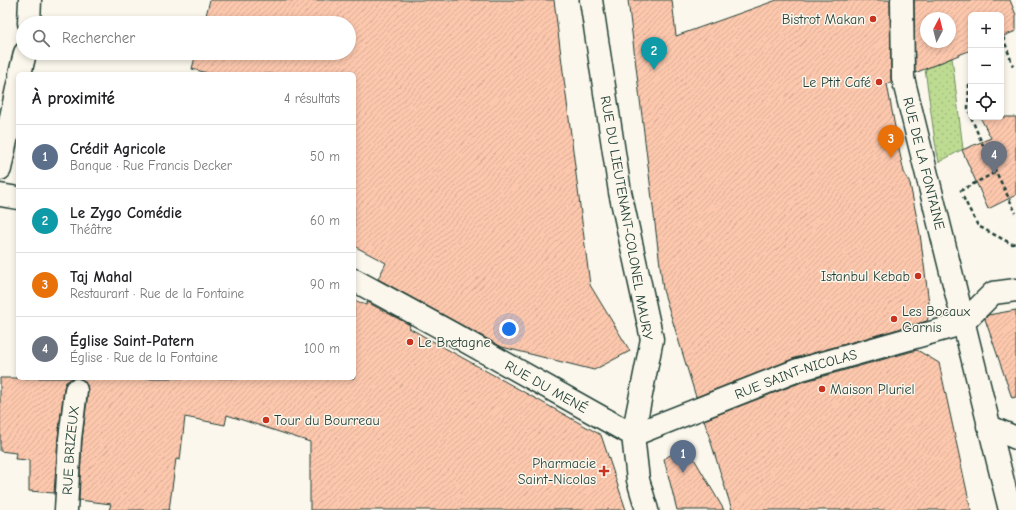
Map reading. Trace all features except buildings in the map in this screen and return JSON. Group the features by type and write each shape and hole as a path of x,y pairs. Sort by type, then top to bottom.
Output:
{"street":[{"path":"29,16 30,0"},
{"name":"RUE DU LIEUTENANT-COLONEL MAURY","path":"591,0 620,192 652,339 633,435 638,480 647,510"},
{"name":"RUE DE LA FONTAINE","path":"902,0 903,78 962,324 1010,510"},
{"path":"20,72 23,60"},
{"path":"0,169 16,93"},
{"path":"0,196 16,198"},
{"name":"RUE DU MENÉ","path":"356,281 633,435"},
{"path":"962,324 993,293 1016,290"},
{"name":"RUE SAINT-NICOLAS","path":"633,435 798,370 962,324"},
{"name":"RUE BRIZEUX","path":"66,510 70,439 76,390"},
{"path":"988,426 1016,438"}],"path":[{"path":"1004,42 1013,66"},
{"path":"973,120 1016,213"},
{"path":"960,191 996,172"},
{"path":"965,200 978,226 1012,244 1016,243"}],"green space":[{"path":"952,58 963,149 939,162 925,69"}],"place":[{"name":"Bistrot Makan","path":"873,19"},
{"name":"Le Zygo Comédie","path":"654,70"},
{"name":"Le Ptit Café","path":"879,82"},
{"name":"Taj Mahal","path":"891,158"},
{"name":"Église Saint-Patern","path":"994,174"},
{"name":"Istanbul Kebab","path":"918,276"},
{"name":"Les Bocaux Garnis","path":"894,319"},
{"name":"Le Bretagne","path":"410,342"},
{"name":"Maison Pluriel","path":"822,389"},
{"name":"Tour du Bourreau","path":"266,420"},
{"name":"Pharmacie Saint-Nicolas","path":"604,471"},
{"name":"Crédit Agricole","path":"683,473"}]}
